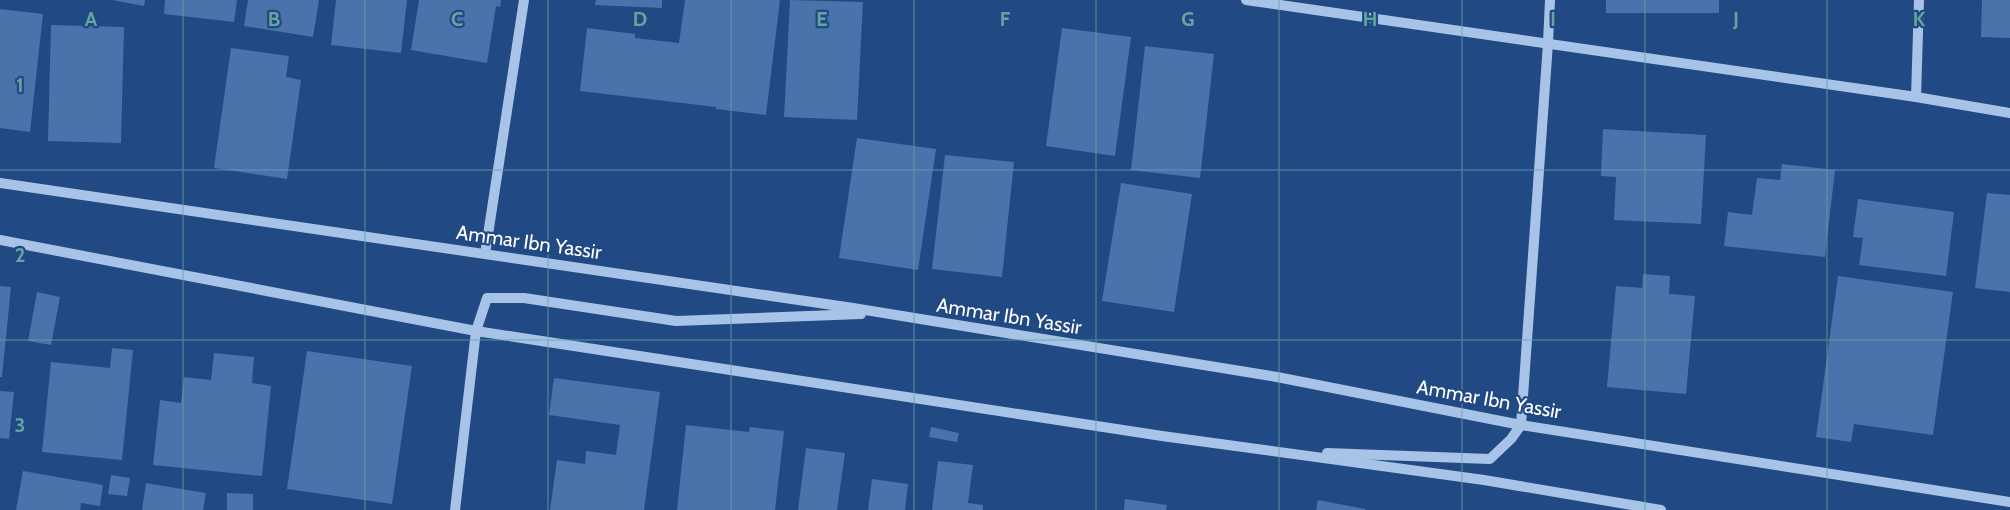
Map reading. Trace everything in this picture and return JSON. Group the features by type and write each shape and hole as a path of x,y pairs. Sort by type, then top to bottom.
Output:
{"street":[{"path":"485,254 525,0"},
{"path":"1246,0 1916,97 2010,113"},
{"path":"1263,450 1490,459 1511,439 1521,425 1550,0"},
{"path":"1916,97 1919,0"},
{"name":"Ammar Ibn Yassir","path":"0,183 884,314 1277,377 1521,425 2010,502"},
{"path":"0,240 477,331 1162,436 1484,480 1661,510"},
{"path":"455,510 477,331 487,298 524,298 676,321 884,314"}],"building":[{"path":"112,0 145,0 144,6"},
{"path":"165,0 237,0 234,22 164,14"},
{"path":"248,0 319,0 313,37 244,26"},
{"path":"336,0 407,0 401,53 331,45"},
{"path":"419,0 501,0 500,7 496,6 487,63 411,50"},
{"path":"596,0 662,0 662,8 595,5"},
{"path":"685,0 780,0 766,115 580,91 587,28 635,34 635,38 679,43"},
{"path":"790,0 863,2 857,120 784,117"},
{"path":"1606,0 1719,0 1719,13 1606,13"},
{"path":"1982,0 2010,0 2010,38 1981,37"},
{"path":"0,9 43,14 30,132 0,128"},
{"path":"51,25 124,27 121,143 48,141"},
{"path":"1062,28 1131,37 1115,156 1046,146"},
{"path":"1145,46 1214,54 1200,178 1131,170"},
{"path":"231,48 289,56 286,77 301,80 287,179 214,168"},
{"path":"1603,129 1706,135 1701,224 1614,220 1616,177 1601,176"},
{"path":"857,138 936,149 918,270 839,258"},
{"path":"945,155 1014,162 1002,277 932,269"},
{"path":"1782,164 1835,170 1825,257 1724,246 1728,212 1752,215 1757,178 1780,180"},
{"path":"1121,183 1192,194 1174,312 1102,301"},
{"path":"1987,193 2010,195 2010,292 1975,288"},
{"path":"1858,199 1954,212 1946,276 1859,265 1863,238 1853,237"},
{"path":"1643,274 1670,276 1669,294 1695,296 1686,394 1607,387 1616,286 1642,288"},
{"path":"1838,276 1953,292 1933,435 1854,424 1851,442 1816,437"},
{"path":"0,286 11,287 2,377 0,377"},
{"path":"37,292 60,297 51,345 28,341"},
{"path":"112,348 133,350 122,460 42,452 51,362 110,368"},
{"path":"307,351 412,366 392,504 287,489"},
{"path":"214,353 254,357 252,383 271,386 262,476 153,465 160,400 181,403 184,377 211,380"},
{"path":"554,378 660,392 644,510 550,510 557,460 585,464 586,451 616,455 620,425 549,415"},
{"path":"0,391 14,392 9,439 0,438"},
{"path":"686,425 749,432 750,427 784,431 775,510 677,510"},
{"path":"931,427 959,433 957,442 929,437"},
{"path":"806,448 845,453 837,510 798,510"},
{"path":"938,461 973,465 968,503 983,505 983,510 932,510"},
{"path":"23,471 103,485 100,506 81,503 80,510 16,510"},
{"path":"111,475 130,478 127,496 108,494"},
{"path":"872,479 908,484 905,510 868,510"},
{"path":"146,483 206,493 203,510 142,510"},
{"path":"227,493 253,494 253,510 227,510"},
{"path":"1125,499 1167,505 1166,510 1124,510"},
{"path":"1318,500 1365,509 1365,510 1316,510"}]}
